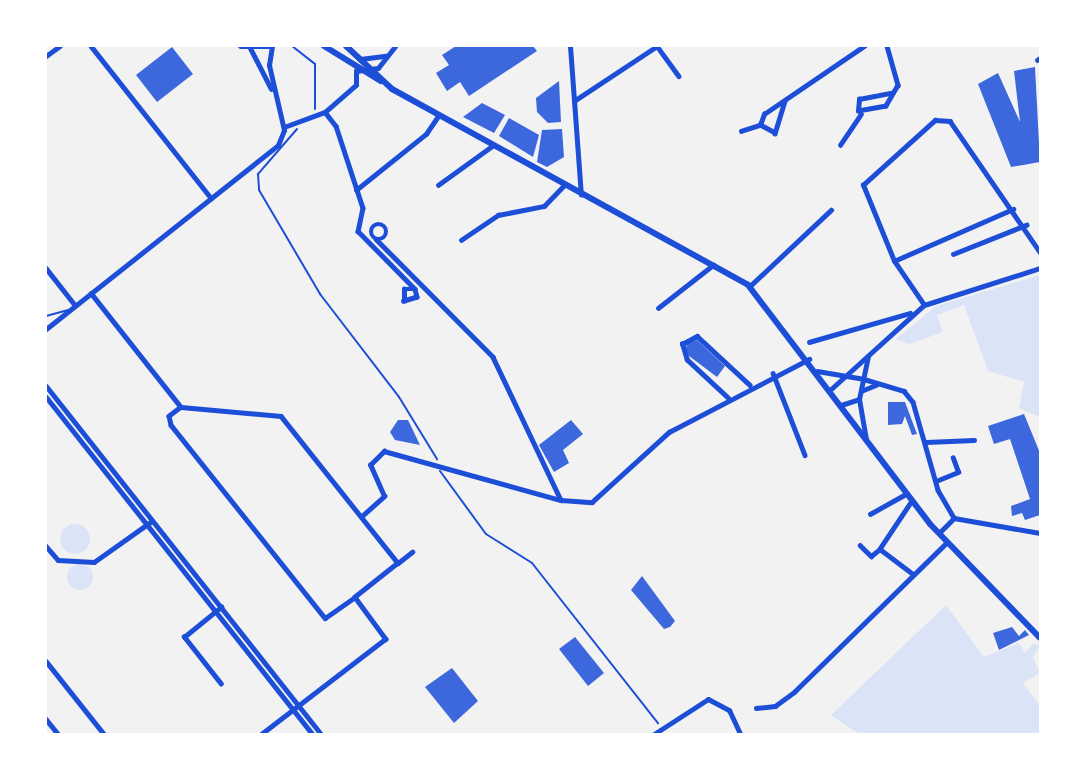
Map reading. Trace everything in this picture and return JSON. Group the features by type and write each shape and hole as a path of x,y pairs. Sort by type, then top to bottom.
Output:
{"main road":[{"path":"241,46 271,46"},
{"path":"324,46 356,71 382,81 438,116 563,186 714,264 750,286 809,359 867,446 912,502 947,542 1041,638"},
{"path":"346,46 373,69 382,81"}],"street":[{"path":"46,56 60,46"},
{"path":"91,46 211,198"},
{"path":"271,46 274,94"},
{"path":"284,127 325,112 356,85 356,71 373,69 395,46"},
{"path":"570,46 581,195"},
{"path":"574,102 657,46 679,76"},
{"path":"741,131 760,125 785,101 863,46"},
{"path":"840,145 861,114 886,106 898,80 887,46"},
{"path":"46,329 278,145 284,127 274,94 250,48"},
{"path":"360,59 386,57"},
{"path":"861,114 859,99 891,93"},
{"path":"760,125 775,133 785,101"},
{"path":"325,112 336,126 363,208 358,231 415,289"},
{"path":"356,190 426,134 438,116"},
{"path":"924,304 894,261 866,177 935,120 950,121 1026,225 1041,252"},
{"path":"438,186 492,146"},
{"path":"461,240 498,215 537,209 563,186"},
{"path":"894,261 1013,209"},
{"path":"750,286 831,210"},
{"path":"953,254 1026,225"},
{"path":"376,239 493,357 561,500"},
{"path":"658,308 714,264"},
{"path":"46,268 75,305"},
{"path":"831,389 910,313 924,304 1041,268"},
{"path":"90,292 181,407"},
{"path":"809,342 910,313"},
{"path":"729,398 687,360 682,344 697,336 750,386"},
{"path":"867,446 859,399 868,356"},
{"path":"362,516 384,496 370,465 373,457 392,452 437,462 561,500 592,502 613,489 669,432 773,373 809,359"},
{"path":"817,371 864,379 904,391 926,442 936,481 954,518"},
{"path":"773,373 805,455"},
{"path":"861,391 877,384"},
{"path":"46,386 215,612 321,734"},
{"path":"46,397 221,607 297,709 312,734"},
{"path":"841,405 859,399"},
{"path":"398,563 281,416 181,407 169,416 171,425 325,618 355,597 412,552"},
{"path":"926,442 974,440"},
{"path":"936,481 958,472 953,458"},
{"path":"870,514 906,494"},
{"path":"860,545 871,556 880,549 912,502"},
{"path":"954,518 1041,533"},
{"path":"939,533 954,518"},
{"path":"46,546 58,561 94,562 150,523"},
{"path":"756,708 775,706 794,692 947,542"},
{"path":"880,549 913,574"},
{"path":"262,734 386,639 355,597"},
{"path":"221,607 184,637 221,684"},
{"path":"46,661 104,734"},
{"path":"654,734 708,699 729,710 740,734"},
{"path":"46,719 58,734"}],"lane":[{"path":"46,316 69,310"}],"path":[{"path":"292,46 315,64 311,93 318,116"},
{"path":"308,125 293,132 258,174 259,190 320,294 422,430 437,462 443,483 486,534 532,563 663,728"}],"shaded area":[{"path":"1040,275 1040,417 1019,408 1024,382 988,371 964,305 937,315 943,332 909,344 896,339 936,306"},
{"path":"75,524 85,529 90,539 85,549 75,554 65,549 60,539 65,529"},
{"path":"80,564 89,568 93,577 89,586 80,590 71,586 67,577 71,568"},
{"path":"946,605 984,657 1019,643 1025,653 1034,643 1040,646 1033,658 1040,673 1023,683 1040,706 1040,734 859,734 831,715"}],"building":[{"path":"456,46 533,46 537,51 469,96 460,82 447,91 436,73 449,65 442,55"},
{"path":"172,47 193,74 157,102 136,75"},
{"path":"1035,67 1040,162 1011,167 978,84 998,73 1020,122 1014,71"},
{"path":"559,81 561,122 548,123 537,112 536,98"},
{"path":"482,103 505,115 494,133 463,117"},
{"path":"509,118 539,135 533,157 499,136"},
{"path":"562,129 564,157 547,167 537,162 542,130"},
{"path":"697,340 725,366 717,377 685,353 687,343"},
{"path":"888,402 905,402 917,434 912,435 905,416 902,424 888,425"},
{"path":"1024,414 1040,453 1040,515 1025,520 1022,513 1012,516 1011,506 1030,499 1010,439 994,444 988,426"},
{"path":"398,420 408,420 420,445 395,440 390,432"},
{"path":"571,420 583,434 563,450 569,463 554,472 539,445"},
{"path":"642,576 675,621 670,627 664,629 631,590"},
{"path":"1012,627 1019,636 1025,630 1029,635 999,650 993,633"},
{"path":"575,637 604,673 588,686 559,649"},
{"path":"452,668 478,701 454,723 425,687"}]}
